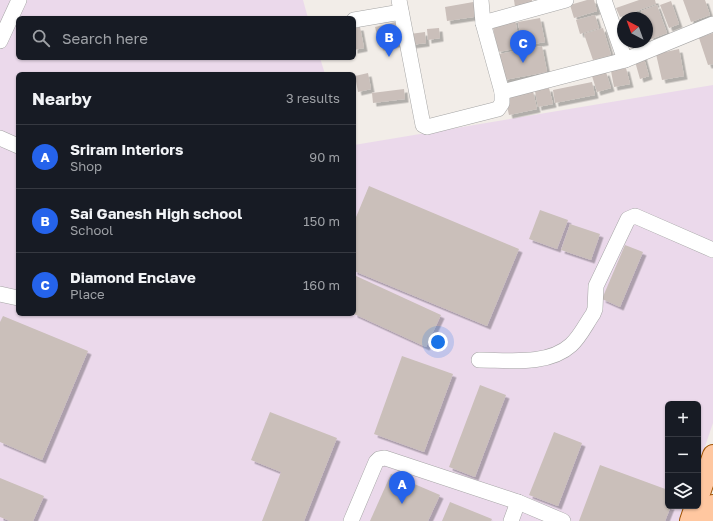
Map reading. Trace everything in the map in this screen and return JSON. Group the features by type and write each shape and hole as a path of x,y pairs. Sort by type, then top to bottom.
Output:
{"main road":[{"path":"701,489 713,455"},
{"path":"708,521 713,505"},
{"path":"690,521 694,509"}],"street":[{"path":"0,41 19,0"},
{"path":"356,19 400,6 423,125 427,127 498,109 502,103 502,92 483,23 481,0"},
{"path":"483,23 566,0"},
{"path":"604,0 625,60"},
{"path":"502,92 625,60 713,24"},
{"path":"0,138 16,145"},
{"path":"479,360 540,359 561,352 572,344 593,314 595,309 596,286 628,219 632,216 713,250"},
{"path":"0,294 16,298"},
{"path":"351,521 376,462 379,459 385,458 518,502 563,521"},
{"path":"511,521 518,502"}],"shaded area":[{"path":"0,0 303,0 307,16 16,16 16,60 321,60 324,72 16,72 16,316 356,316 356,145 713,85 713,423 701,458 701,401 665,401 665,509 684,509 679,521 0,521"}],"building":[{"path":"514,0 532,0 532,3 515,7"},
{"path":"587,0 594,0 597,11 574,18 570,5"},
{"path":"639,0 655,0 656,4 634,12 618,12 616,8"},
{"path":"683,0 705,0 710,15 691,22"},
{"path":"479,1 480,16 447,21 445,7"},
{"path":"671,1 679,24 669,28 660,5"},
{"path":"657,5 667,33 653,38 653,12 641,11"},
{"path":"595,15 599,28 580,34 576,20"},
{"path":"540,18 545,42 522,46 518,22"},
{"path":"515,19 520,48 498,52 492,23"},
{"path":"395,22 400,43 380,47 375,27"},
{"path":"360,27 364,48 356,50 356,28"},
{"path":"439,28 440,38 428,40 427,29"},
{"path":"603,28 611,55 593,60 584,34"},
{"path":"425,32 426,43 411,45 410,34"},
{"path":"713,33 713,64 708,65 699,38"},
{"path":"542,46 547,72 504,80 499,54"},
{"path":"679,49 684,76 662,80 656,54"},
{"path":"643,55 649,76 640,79 634,58"},
{"path":"626,68 630,84 614,87 611,71"},
{"path":"606,72 611,88 597,92 592,76"},
{"path":"368,73 371,89 358,92 356,76"},
{"path":"592,82 595,95 555,103 553,90"},
{"path":"549,88 553,104 538,107 535,91"},
{"path":"404,89 405,99 373,103 372,93"},
{"path":"533,91 537,109 509,115 505,97"},
{"path":"369,186 519,249 487,326 356,272 356,217"},
{"path":"540,210 568,220 557,249 529,239"},
{"path":"570,224 600,234 591,260 561,250"},
{"path":"625,245 643,252 620,307 602,299"},
{"path":"356,276 441,315 426,347 356,315"},
{"path":"3,316 88,351 42,460 0,442 0,322"},
{"path":"402,356 453,374 424,452 374,434"},
{"path":"480,385 506,395 475,477 449,467"},
{"path":"270,412 337,438 304,521 262,521 281,472 251,460"},
{"path":"554,432 582,443 558,506 529,495"},
{"path":"600,465 665,489 665,509 670,509 665,521 579,521"},
{"path":"391,474 440,495 428,521 370,521"},
{"path":"0,478 44,496 33,521 10,521 0,517"},
{"path":"450,502 492,519 491,521 442,521"}],"place":[{"name":"Sai Ganesh High school","path":"389,57"},
{"name":"Diamond Enclave","path":"523,63"},
{"name":"Sriram Interiors","path":"402,504"}]}
